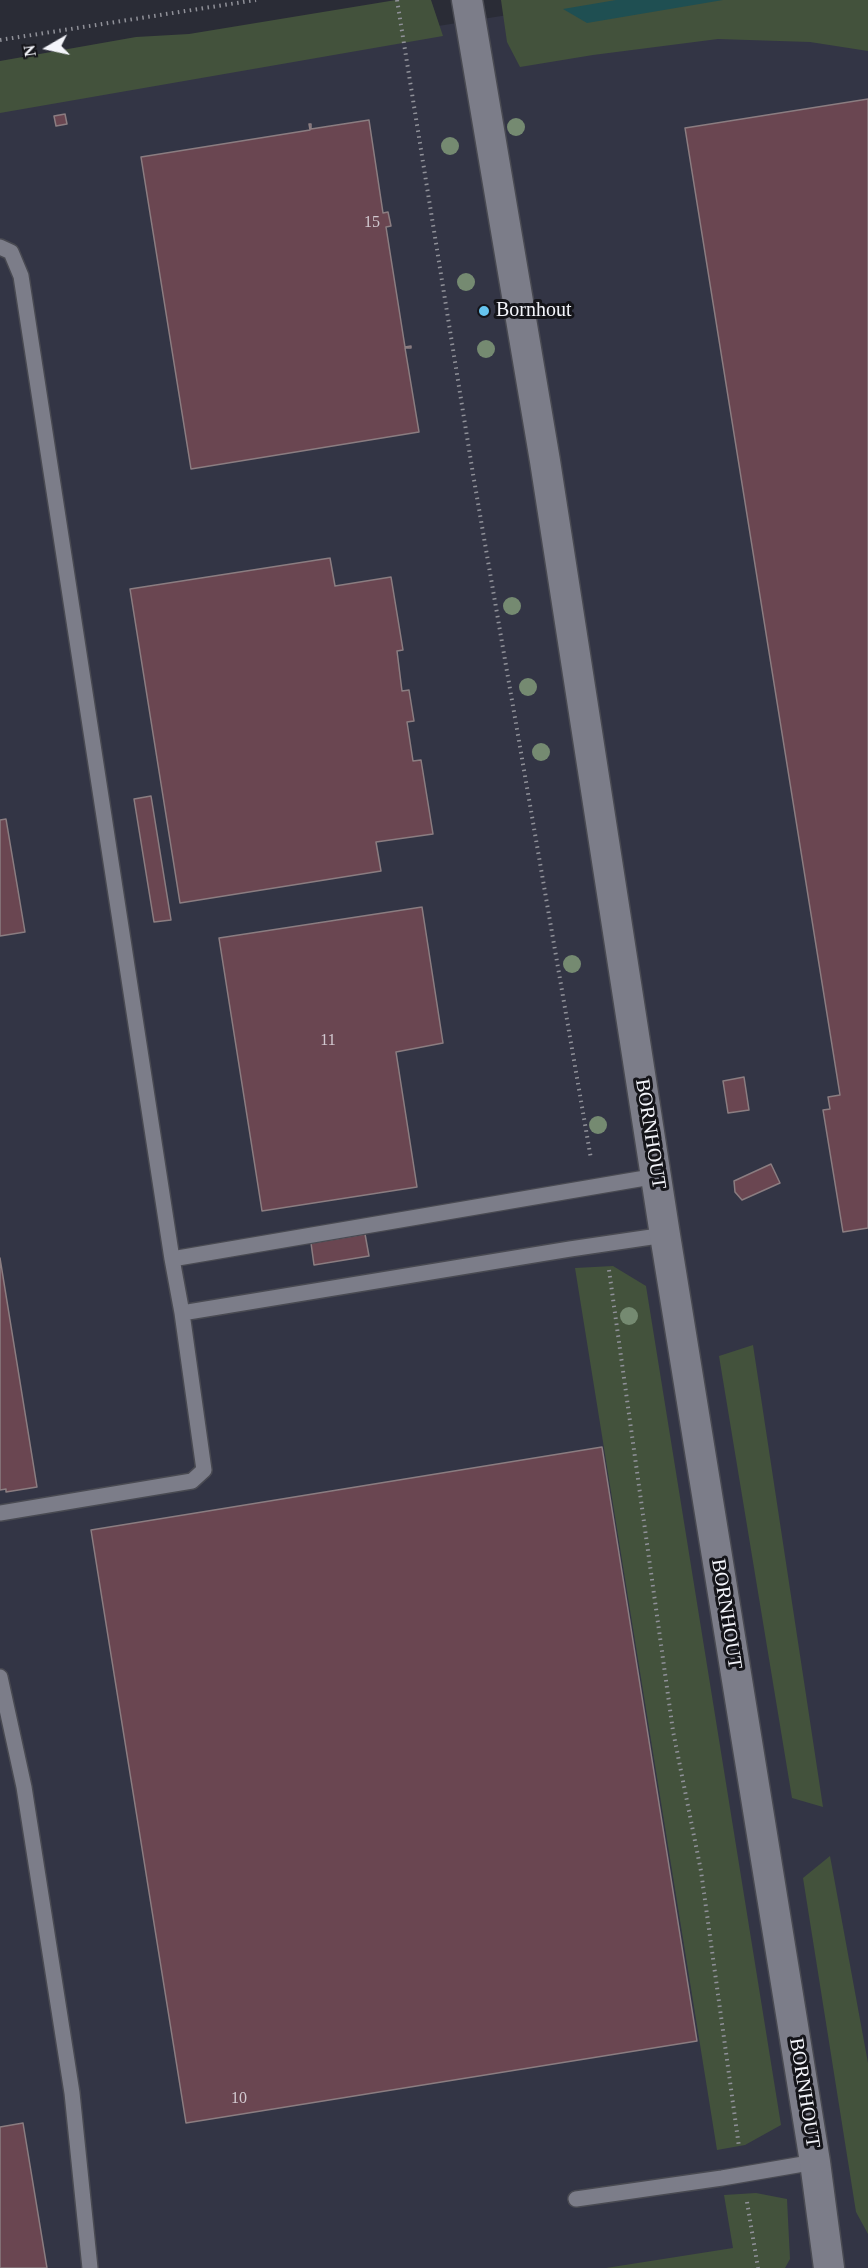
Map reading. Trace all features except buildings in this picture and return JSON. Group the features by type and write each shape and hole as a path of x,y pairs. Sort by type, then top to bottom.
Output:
{"street":[{"name":"BORNHOUT","path":"466,0 545,461 665,1235 815,2162 829,2268"}],"lane":[{"path":"0,247 11,252 21,276 182,1313 204,1470 192,1481 0,1513"},
{"path":"172,1259 657,1176"},
{"path":"182,1313 665,1235"},
{"path":"0,1677 24,1787 72,2093 90,2268"},
{"path":"576,2199 815,2162"}],"path":[{"path":"0,40 256,0"},
{"path":"397,0 475,486 596,1186"},
{"path":"605,1243 673,1731 701,1871 758,2268"}],"shaded area":[{"path":"396,0 431,0 443,36 0,113 0,61 136,37 189,34"},
{"path":"501,0 868,0 868,51 810,42 718,39 520,67 507,42"},
{"path":"603,0 868,0 868,2268 0,2268 0,95"},
{"path":"616,0 723,0 587,23 563,9"},
{"path":"613,1266 646,1286 781,2125 745,2145 717,2150 575,1268"},
{"path":"753,1345 823,1807 792,1798 719,1356"},
{"path":"830,1856 868,2063 868,2234 856,2212 803,1878"},
{"path":"756,2193 787,2199 790,2259 785,2268 606,2268 733,2248 724,2195"}],"place":[{"name":"Bornhout","path":"484,311"}]}
